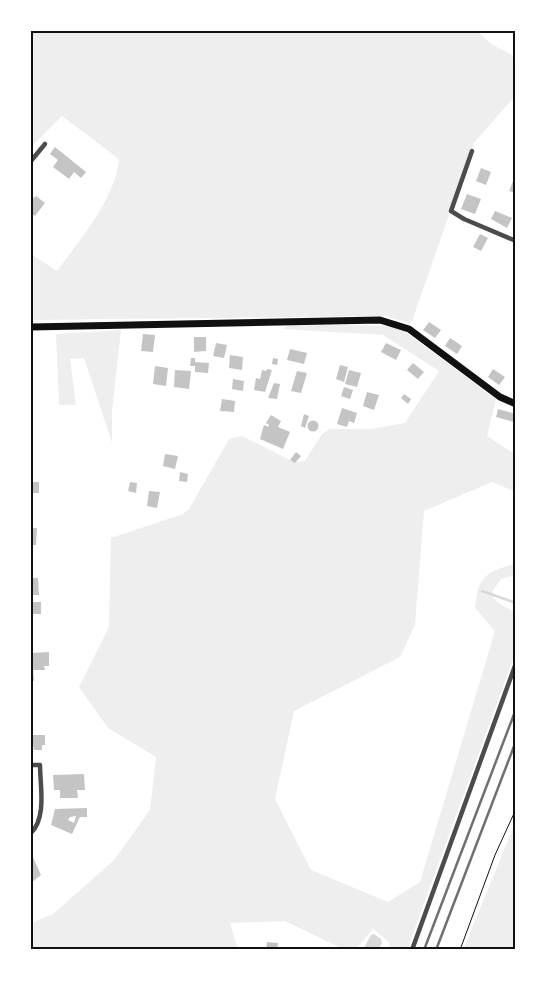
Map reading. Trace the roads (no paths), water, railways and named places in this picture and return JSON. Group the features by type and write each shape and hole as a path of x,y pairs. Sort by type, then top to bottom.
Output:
{"main road":[{"path":"31,327 380,320 409,329 500,397 516,404"}],"street":[{"path":"31,161 45,144"},
{"path":"472,151 451,211 464,219 516,241"},
{"path":"412,950 516,663"},
{"path":"31,765 40,765 40,816 36,828 31,833"}],"waterway":[{"path":"482,591 516,603"}],"railway":[{"path":"424,950 516,709"},
{"path":"436,950 516,741"}]}
